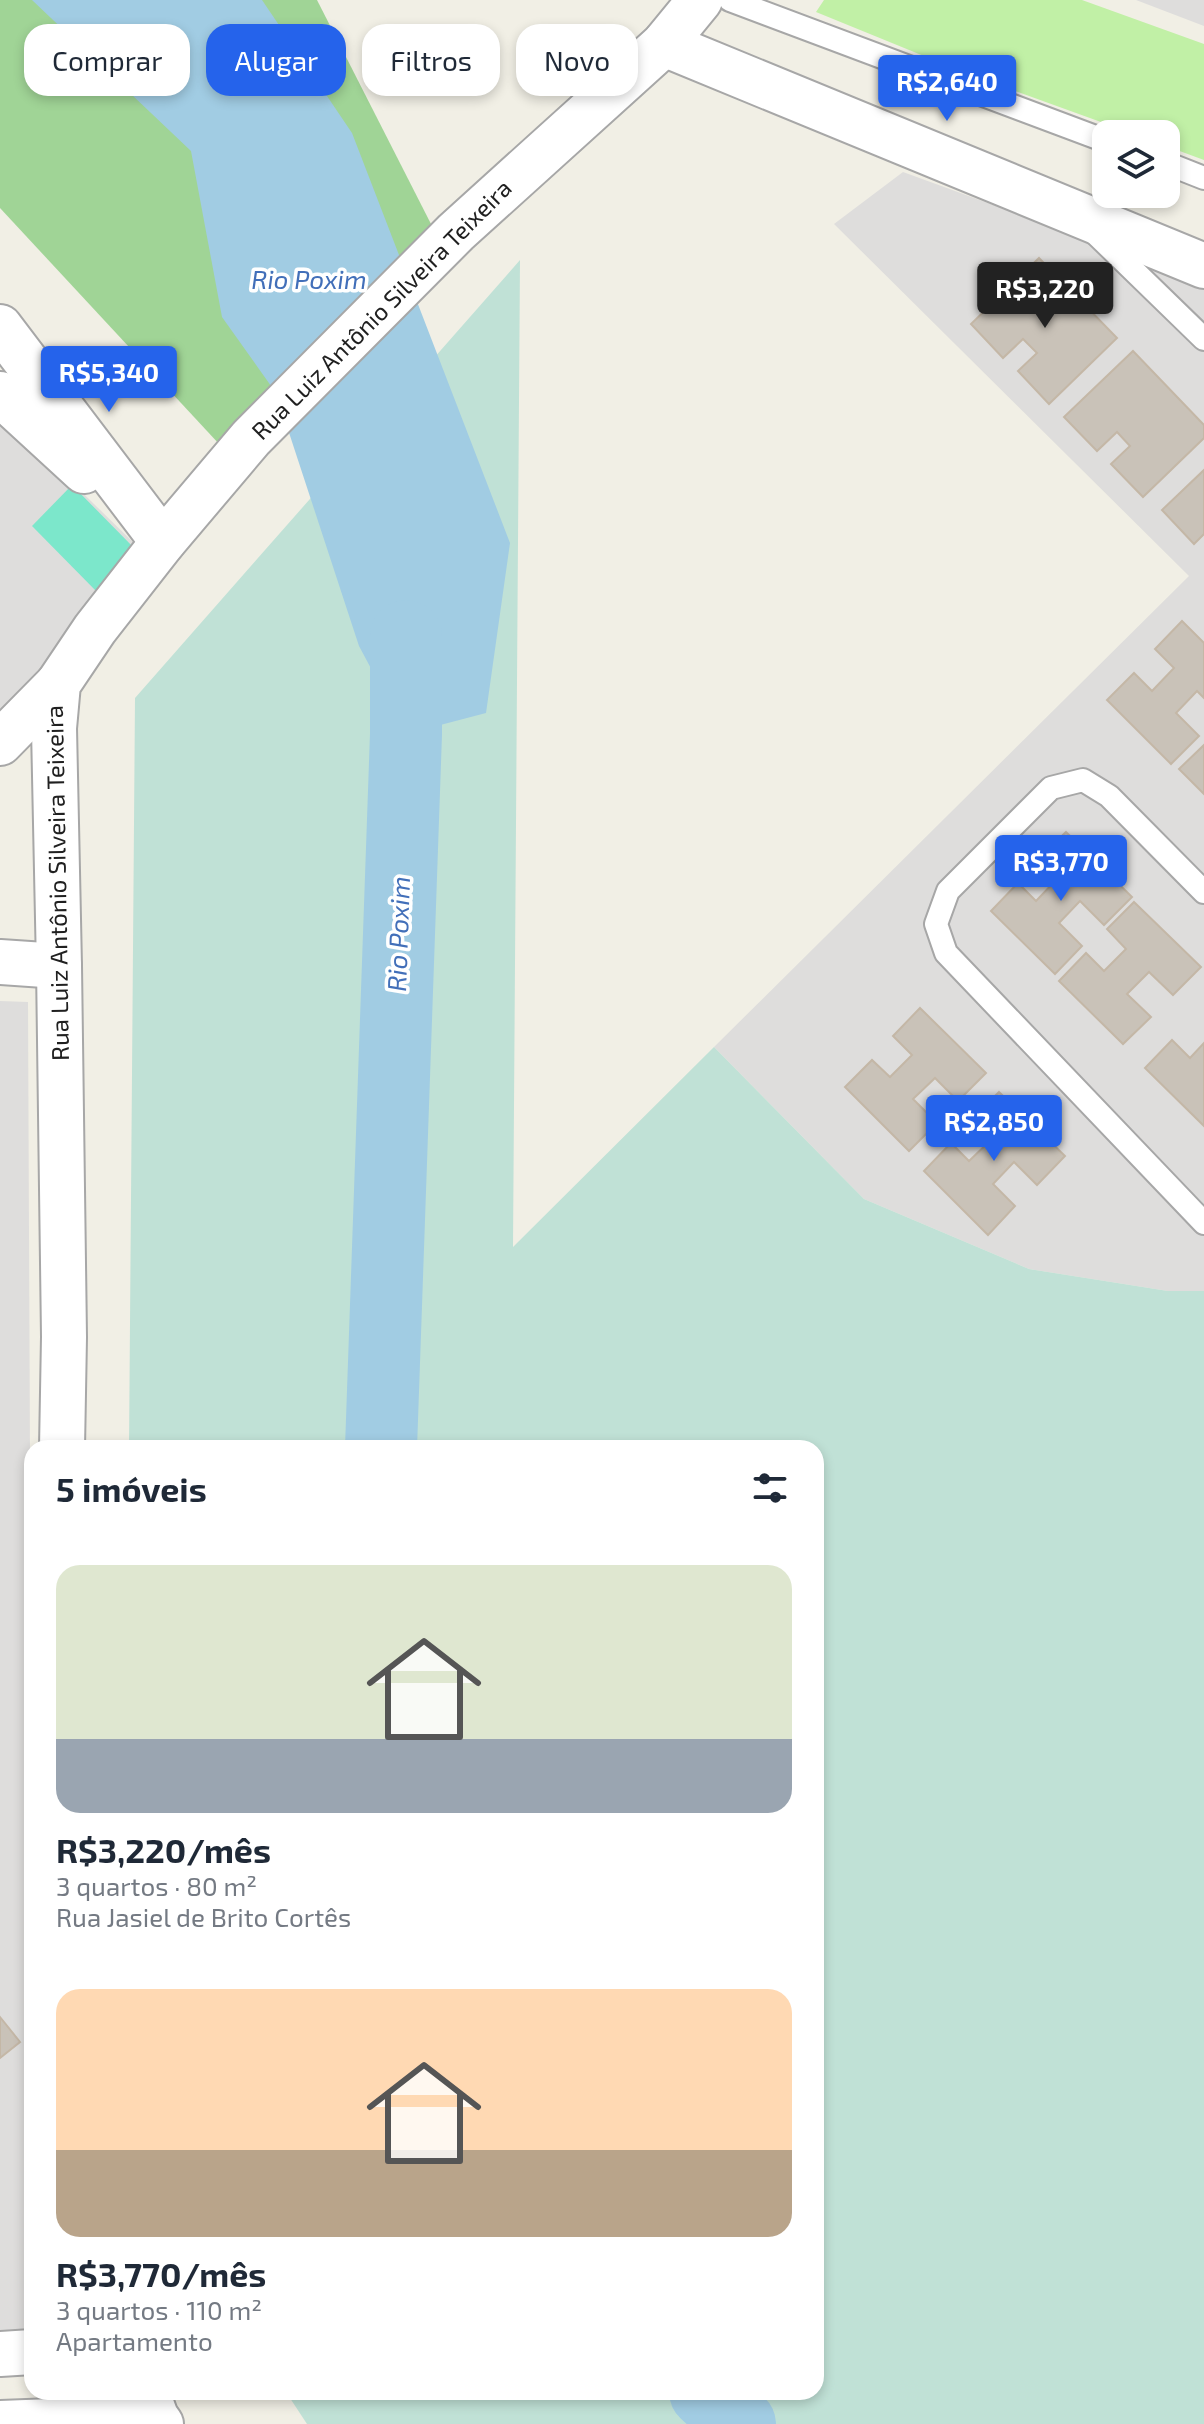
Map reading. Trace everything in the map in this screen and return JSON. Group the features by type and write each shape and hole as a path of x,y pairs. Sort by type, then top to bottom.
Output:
{"street":[{"name":"Rua Luiz Antônio Silveira Teixeira","path":"62,1440 64,1337 54,737 58,684 95,629 163,542 251,438 456,232 664,44 700,0"},
{"path":"664,44 1204,266"},
{"path":"0,327 163,542"},
{"path":"0,394 163,542"},
{"path":"0,743 58,684"},
{"path":"0,962 59,966"},
{"path":"0,2354 24,2352"},
{"path":"0,2423 155,2411"}],"lane":[{"path":"730,0 1092,136"},
{"path":"1180,169 1204,178"},
{"path":"1075,212 1204,339"},
{"path":"1204,892 1109,796 1083,780 1051,788 948,891 936,924 946,953 1204,1223"}],"shaded area":[{"path":"1136,0 1204,0 1204,26"},
{"path":"903,172 1204,282 1204,1291 1168,1291 1029,1269 864,1199 714,1047 1189,576 834,224"},
{"path":"520,260 513,1247 714,1047 864,1199 1029,1269 1168,1291 1204,1291 1204,2424 307,2424 291,2400 824,2400 824,1440 129,1440 135,698"},
{"path":"0,412 143,552 45,673 0,716"},
{"path":"0,1001 28,1002 30,1440 24,1440 24,2332 0,2333"}],"green space":[{"path":"0,0 317,0 329,24 206,24 206,96 346,96 346,57 362,88 362,96 366,96 431,224 233,459 0,208"},
{"path":"824,0 1082,0 1204,44 1204,160 1180,151 1180,120 1095,120 968,74 816,12"},
{"path":"72,485 139,553 98,593 32,526"}],"water":[{"name":"Rio Poxim","path":"32,0 262,0 278,24 206,24 206,96 327,96 352,133 510,543 486,713 406,734 359,646 276,393 222,317 191,151 133,96 190,96 190,24 57,24"}],"building":[{"path":"1039,258 1117,338 1049,404 1018,371 1037,353 1023,339 1003,358 971,324"},
{"path":"1133,351 1204,425 1204,438 1143,497 1111,464 1130,446 1117,432 1097,451 1064,417"},
{"path":"1204,470 1204,534 1194,544 1162,510"},
{"path":"1182,621 1204,643 1204,698 1197,691 1176,713 1199,736 1171,764 1107,700 1134,673 1152,691 1174,668 1155,649"},
{"path":"1204,745 1204,794 1179,769"},
{"path":"1066,832 1132,897 1104,925 1080,901 1059,923 1082,946 1055,974 991,911 1018,883 1036,901 1058,878 1038,859"},
{"path":"1134,902 1201,967 1173,995 1149,972 1127,994 1151,1017 1123,1044 1059,981 1086,953 1104,971 1126,949 1107,929"},
{"path":"920,1008 986,1073 958,1101 935,1078 913,1099 937,1123 909,1151 845,1087 872,1060 890,1077 912,1055 893,1036"},
{"path":"1172,1040 1190,1058 1204,1043 1204,1126 1145,1068"},
{"path":"999,1092 1065,1156 1037,1185 1014,1162 993,1184 1015,1206 988,1235 924,1171 951,1143 969,1161 992,1139 972,1119"},
{"path":"0,2017 20,2042 0,2058"}],"waterway":[{"name":"Rio Poxim","path":"381,1440 406,734 406,636"},
{"name":"Rio Poxim","path":"714,2400 740,2424"}]}
